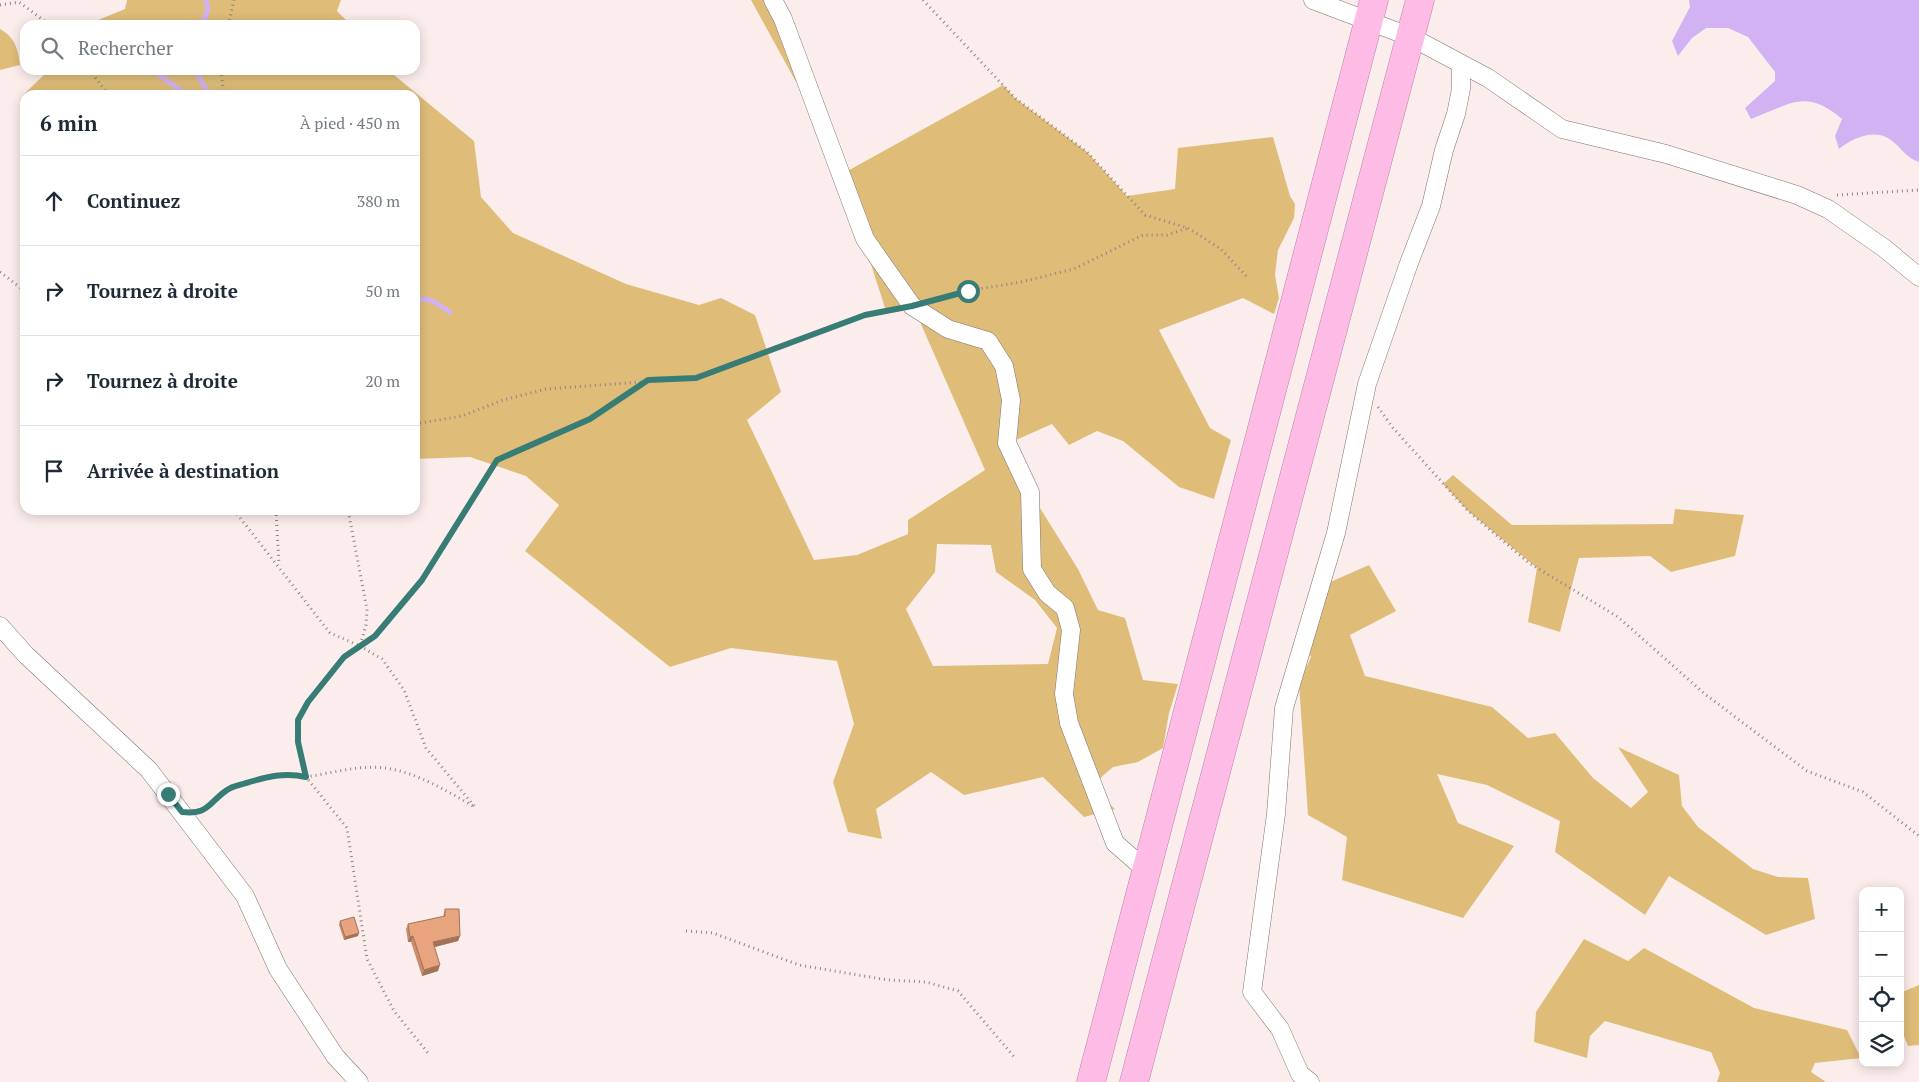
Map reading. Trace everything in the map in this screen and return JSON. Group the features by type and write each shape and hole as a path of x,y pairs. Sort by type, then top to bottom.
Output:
{"highway":[{"path":"1134,1082 1420,0"},
{"path":"1091,1082 1372,10"}],"street":[{"path":"774,0 835,154 865,239 912,306 948,329 988,341 1004,366 1011,400 1007,444 1030,492 1032,569 1047,593 1065,608 1071,630 1064,694 1070,723 1115,843 1147,871"},
{"path":"1313,0 1372,10 1411,37 1488,78 1562,129 1666,154 1797,195 1828,209 1884,248 1919,277"},
{"path":"1310,1082 1300,1074 1280,1029 1252,992 1276,814 1284,708 1336,533 1366,384 1431,206 1444,150 1456,114 1461,89 1461,64"},
{"path":"0,626 26,655 149,770 244,896 278,969 334,1056 359,1082"}],"path":[{"path":"229,20 234,0"},
{"path":"923,0 1015,98 1088,152 1145,215 1188,228 1221,249 1249,279"},
{"path":"0,5 19,2 43,20"},
{"path":"93,75 105,90"},
{"path":"222,75 223,90"},
{"path":"1835,195 1863,196 1919,190"},
{"path":"420,423 462,416 503,400 546,389 648,380 696,378 865,315 1074,269 1143,235 1167,235 1188,228"},
{"path":"0,272 20,287"},
{"path":"428,1053 394,1011 367,958 347,828 306,777 298,742 298,720 308,702 344,657 375,636 422,580 497,460 590,419 648,380"},
{"path":"1366,384 1373,400 1393,428 1468,511 1529,563 1618,617 1706,695 1807,771 1863,792 1919,836"},
{"path":"182,812 198,813 207,809 228,789 274,775 290,774 306,777 356,769 389,768 423,778 475,807 426,748 404,690 382,659 360,646 330,634 279,565 238,515"},
{"path":"276,515 279,565"},
{"path":"349,515 367,609 366,625 360,646"},
{"path":"686,931 713,933 799,965 888,980 926,982 958,992 1016,1059"}],"shaded area":[{"path":"127,0 341,0 337,11 346,20 98,20 125,9"},
{"path":"751,0 773,0 806,78 796,82"},
{"path":"1689,0 1919,0 1919,162 1910,158 1892,141 1882,135 1862,136 1839,149 1835,136 1842,119 1829,109 1808,101 1788,104 1751,119 1745,108 1775,81 1775,72 1748,37 1728,28 1706,28 1692,38 1678,56 1672,41 1690,7"},
{"path":"0,29 15,44 20,65 0,70"},
{"path":"44,75 394,75 412,90 28,90"},
{"path":"1003,85 1015,98 1087,152 1127,196 1175,189 1178,148 1273,137 1290,196 1295,204 1294,218 1278,250 1275,275 1279,298 1274,314 1243,298 1159,330 1210,428 1231,440 1214,499 1179,487 1123,441 1097,431 1069,445 1052,424 1007,444 1030,492 1078,569 1098,610 1125,618 1143,680 1178,684 1169,713 1163,748 1138,762 1113,767 1090,787 1115,809 1084,817 1043,777 964,795 931,772 876,809 882,839 848,832 833,782 854,724 837,661 731,648 670,667 525,551 559,505 526,476 470,457 420,459 420,96 474,141 481,197 513,233 626,284 699,305 721,298 755,315 781,392 747,420 814,560 857,555 908,534 908,520 985,470 913,306 886,311 842,174","holes":["937,544 991,545 996,572 1035,600 1057,628 1048,664 933,666 906,609 935,572"]},
{"path":"1453,475 1512,525 1673,524 1675,509 1744,515 1735,556 1671,572 1650,556 1579,558 1560,632 1528,622 1537,568 1468,511 1443,484"},
{"path":"1369,565 1396,611 1350,635 1365,676 1492,707 1528,738 1555,733 1593,778 1631,808 1648,792 1618,747 1679,775 1682,806 1698,827 1753,869 1778,877 1808,878 1815,919 1766,935 1669,876 1645,915 1555,852 1560,821 1487,785 1437,774 1458,823 1514,846 1463,918 1342,880 1347,837 1308,815 1299,683 1311,657 1296,635 1323,611 1319,587"},
{"path":"1584,939 1628,961 1644,948 1754,1008 1847,1030 1859,1054 1859,1058 1815,1063 1811,1072 1826,1082 1717,1082 1720,1073 1711,1052 1605,1021 1590,1036 1587,1058 1534,1042 1536,1012"},
{"path":"1919,985 1919,1045 1908,1046 1904,1036 1904,991"}],"building":[{"path":"445,909 459,909 460,936 433,942 440,965 424,970 413,936 410,937 408,924 445,916"},
{"path":"354,917 359,933 345,937 340,921"}],"waterway":[{"path":"204,20 208,9 206,0"},
{"path":"159,75 180,90"},
{"path":"199,75 206,90"},
{"path":"420,299 431,300 450,312"}],"route":[{"path":"168,794 182,812 198,813 207,809 228,789 274,775 290,774 306,777 298,742 298,720 308,702 344,657 375,636 422,580 479,493 497,460 590,419 648,380 696,378 865,315 912,306 968,291"}]}
